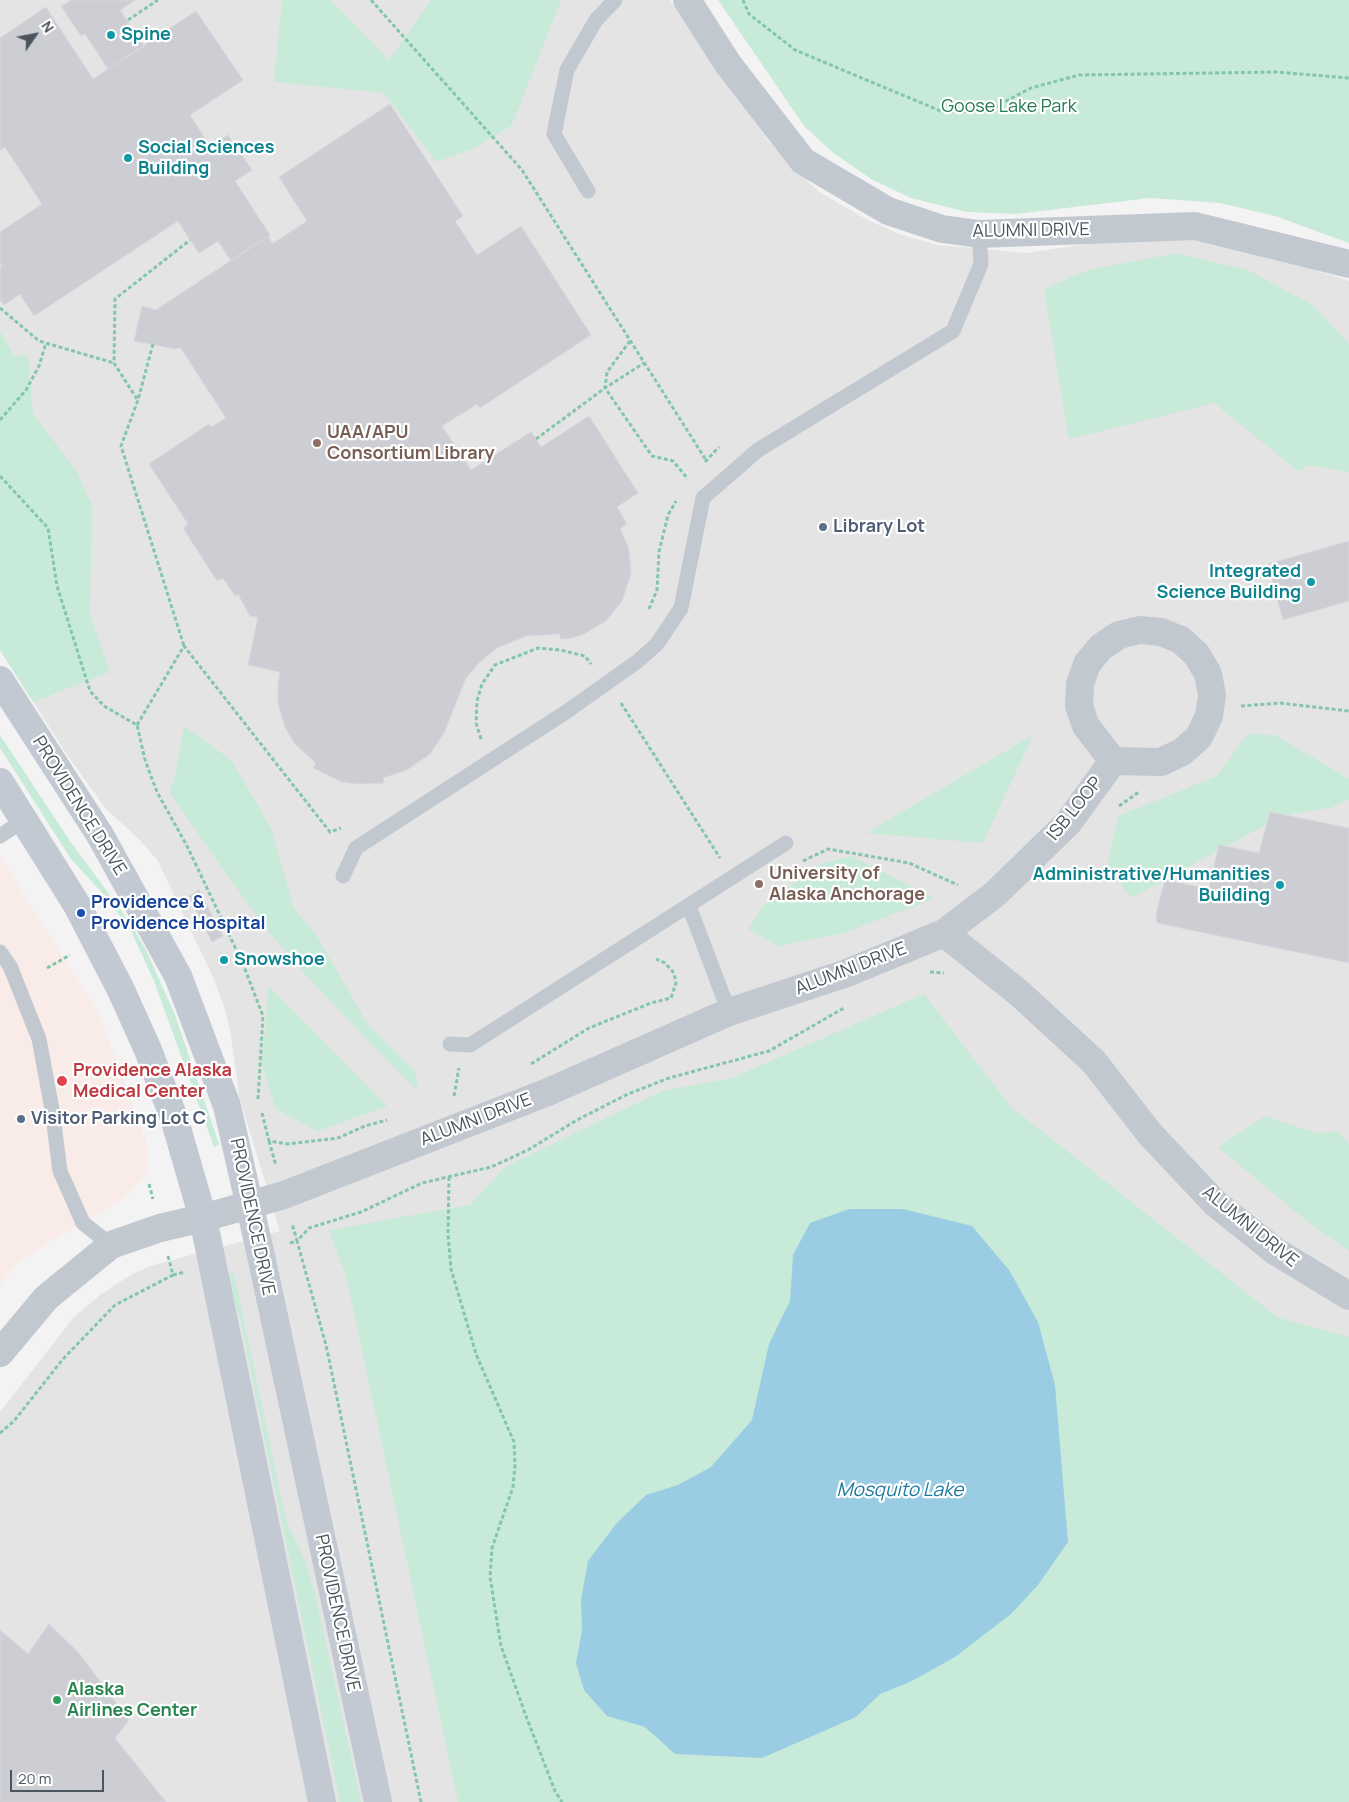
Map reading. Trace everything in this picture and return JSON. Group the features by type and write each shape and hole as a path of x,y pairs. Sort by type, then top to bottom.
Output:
{"main road":[{"name":"PROVIDENCE DRIVE","path":"0,680 100,836 178,976 227,1106 250,1204 378,1802"},
{"path":"0,782 77,905 122,990 174,1118 203,1218 322,1802"}],"street":[{"name":"ALUMNI DRIVE","path":"687,0 728,64 803,161 888,212 942,228 979,234 1195,226 1349,264"},
{"name":"ISB LOOP","path":"1140,630 1161,632 1181,640 1197,655 1208,674 1212,695 1209,716 1198,737 1182,752 1161,762 1113,761 1086,726 1080,706 1080,684 1087,664 1101,647 1119,635 1140,630"},
{"name":"ISB LOOP","path":"944,933 995,894 1068,823 1113,761"},
{"name":"ALUMNI DRIVE","path":"111,1245 160,1228 284,1195 548,1092 729,1012 847,973 944,933 1019,993 1094,1062 1150,1134 1215,1203 1275,1252 1349,1296"},
{"path":"0,1353 46,1298 111,1245"}],"lane":[{"path":"588,191 554,134 567,70 596,20 616,0"},
{"path":"343,876 356,848 606,684 657,644 682,608 703,498 758,450 953,330 981,264 979,234"},
{"path":"0,836 24,820"},
{"path":"456,1044 470,1045 786,843"},
{"path":"688,906 729,1012"},
{"path":"0,952 10,966 39,1039 52,1109 60,1171 82,1223 111,1245"}],"path":[{"path":"128,20 158,0"},
{"path":"371,0 522,170 706,460"},
{"path":"743,0 749,14 794,50 943,112 987,111 1031,88 1079,75 1276,72 1349,78"},
{"path":"138,400 114,363 116,299 190,240"},
{"path":"0,308 39,341 114,363"},
{"path":"630,341 607,372 605,388 652,456 673,461 689,479"},
{"path":"0,420 26,390 40,366 46,343"},
{"path":"152,344 138,400 121,446 184,646 330,832 348,826"},
{"path":"536,439 605,388 644,363"},
{"path":"700,467 719,447"},
{"path":"685,486 695,473"},
{"path":"0,476 48,528 57,586 90,691 104,706 137,725"},
{"path":"648,611 657,590 658,552 668,515 680,494"},
{"path":"184,646 137,725 145,760 154,783 233,940 263,1016 258,1098 269,1141 288,1144 338,1138 365,1126 391,1119"},
{"path":"489,734 481,740 476,724 477,702 482,684 495,665 538,648 560,650 585,656 621,702 720,858 746,868"},
{"path":"584,670 598,660"},
{"path":"1237,706 1280,703 1349,710"},
{"path":"795,866 828,849 910,863 963,887"},
{"path":"47,968 74,953"},
{"path":"528,1067 589,1028 651,1003 671,998 676,983 674,973 665,963 656,959"},
{"path":"926,972 950,974"},
{"path":"421,1802 326,1344 296,1242 309,1228 361,1212 422,1183 491,1167 528,1150 577,1120 628,1094 669,1078 769,1051 852,1003"},
{"path":"452,1104 456,1044"},
{"path":"449,1177 448,1234 451,1269 476,1354 514,1442 515,1466 513,1488 492,1548 491,1557 490,1577 501,1646 555,1792 562,1802"},
{"path":"0,1433 14,1422 62,1359 115,1305 173,1275"}],"shaded area":[{"name":"University of Alaska Anchorage","path":"0,0 670,0 768,140 797,172 821,193 866,219 899,234 938,245 1027,253 1106,241 1190,237 1304,266 1349,281 1349,1802 0,1802 0,1412 74,1317 100,1295 129,1276 150,1266 280,1231 239,1096 231,1035 224,1006 213,977 158,861 140,840 106,809 67,755 0,650"},
{"name":"Providence Alaska Medical Center","path":"0,856 99,1014 148,1147 148,1172 122,1199 18,1261 0,1285"}],"green space":[{"path":"282,0 330,0 389,60 431,0 561,0 512,125 477,147 436,162 384,93 274,82"},
{"name":"Goose Lake Park","path":"718,0 1349,0 1349,243 1275,216 1220,203 1150,198 1016,214 967,212 911,198 871,179 832,152 804,126"},
{"path":"1176,253 1248,270 1313,305 1349,344 1349,472 1309,465 1298,471 1214,403 1069,439 1044,289 1088,270"},
{"path":"0,331 15,357 28,354 33,414 76,470 92,505 90,615 110,672 33,702 0,650"},
{"path":"184,726 231,760 272,830 294,908 318,938 367,1023 416,1072 418,1092 311,981 259,920 169,792 175,777"},
{"path":"1247,734 1275,735 1349,779 1349,800 1330,808 1284,815 1131,898 1107,867 1118,816 1217,776"},
{"path":"0,735 70,841 131,924 146,950 175,1015 219,1144 214,1147 154,981 131,931 105,896 71,859 0,748"},
{"path":"1033,735 983,843 866,833"},
{"path":"851,856 935,898 844,933 779,946 748,929 763,906 821,864"},
{"path":"268,986 387,1106 318,1131 276,1109 261,1062 266,1026"},
{"path":"924,994 1010,1106 1277,1317 1349,1337 1349,1802 458,1802 347,1280 329,1230 470,1205 505,1167 662,1091 732,1078"},
{"path":"1265,1116 1317,1133 1338,1131 1349,1144 1349,1251 1303,1218 1218,1147"},
{"path":"234,1273 286,1520 305,1561 315,1594 361,1802 340,1802 239,1315 226,1274"}],"water":[{"name":"Mosquito Lake","path":"849,1209 903,1209 972,1226 1009,1270 1038,1322 1055,1385 1068,1542 1038,1585 1011,1614 955,1657 910,1682 880,1694 856,1717 762,1758 675,1754 645,1727 607,1716 584,1690 576,1663 582,1631 581,1600 588,1561 616,1524 646,1495 678,1485 711,1467 752,1420 769,1344 790,1301 793,1255 810,1223"}],"building":[{"name":"Spine","path":"71,0 136,0 120,10 144,46 108,69 85,34 81,36 61,6"},
{"name":"Social Sciences Building","path":"46,7 93,79 196,11 243,80 190,115 210,146 228,135 252,170 235,181 270,235 231,261 218,241 199,253 178,221 34,316 20,294 4,305 0,300 0,268 2,267 0,264 0,232 42,204 5,147 0,150 0,38"},
{"name":"UAA/APU Consortium Library","path":"390,104 463,216 455,221 477,255 521,226 591,335 480,408 477,404 442,426 471,470 531,432 541,447 589,416 638,493 617,507 627,524 620,529 629,549 631,574 622,601 606,621 584,634 572,638 560,639 560,634 526,636 497,648 479,663 466,678 444,733 430,754 407,770 383,778 384,783 359,784 342,782 313,768 316,763 295,744 285,727 278,704 280,672 248,665 258,617 250,616 238,594 235,596 223,578 217,581 183,528 188,524 149,464 209,424 211,427 226,418 180,347 176,349 134,341 142,306 156,310 268,236 272,244 307,221 279,177"},
{"name":"Integrated Science Building","path":"1349,541 1349,601 1283,620 1268,564"},
{"name":"Administrative/Humanities Building","path":"1270,812 1349,828 1349,963 1157,923 1156,914 1165,880 1209,889 1219,845 1259,853"},
{"path":"199,890 223,936 212,942 189,896"},
{"name":"Alaska Airlines Center","path":"49,1624 79,1653 129,1720 115,1738 166,1802 0,1802 0,1630 28,1654"}],"place":[{"name":"Spine","path":"111,35"},
{"name":"Social Sciences Building","path":"128,158"},
{"name":"UAA/APU Consortium Library","path":"317,443"},
{"name":"Library Lot","path":"823,527"},
{"name":"Integrated Science Building","path":"1311,582"},
{"name":"University of Alaska Anchorage","path":"759,884"},
{"name":"Administrative/Humanities Building","path":"1280,885"},
{"name":"Providence & Providence Hospital","path":"81,913"},
{"name":"Snowshoe","path":"224,960"},
{"name":"Providence Alaska Medical Center","path":"62,1081"},
{"name":"Visitor Parking Lot C","path":"21,1119"},
{"name":"Alaska Airlines Center","path":"57,1700"}]}
